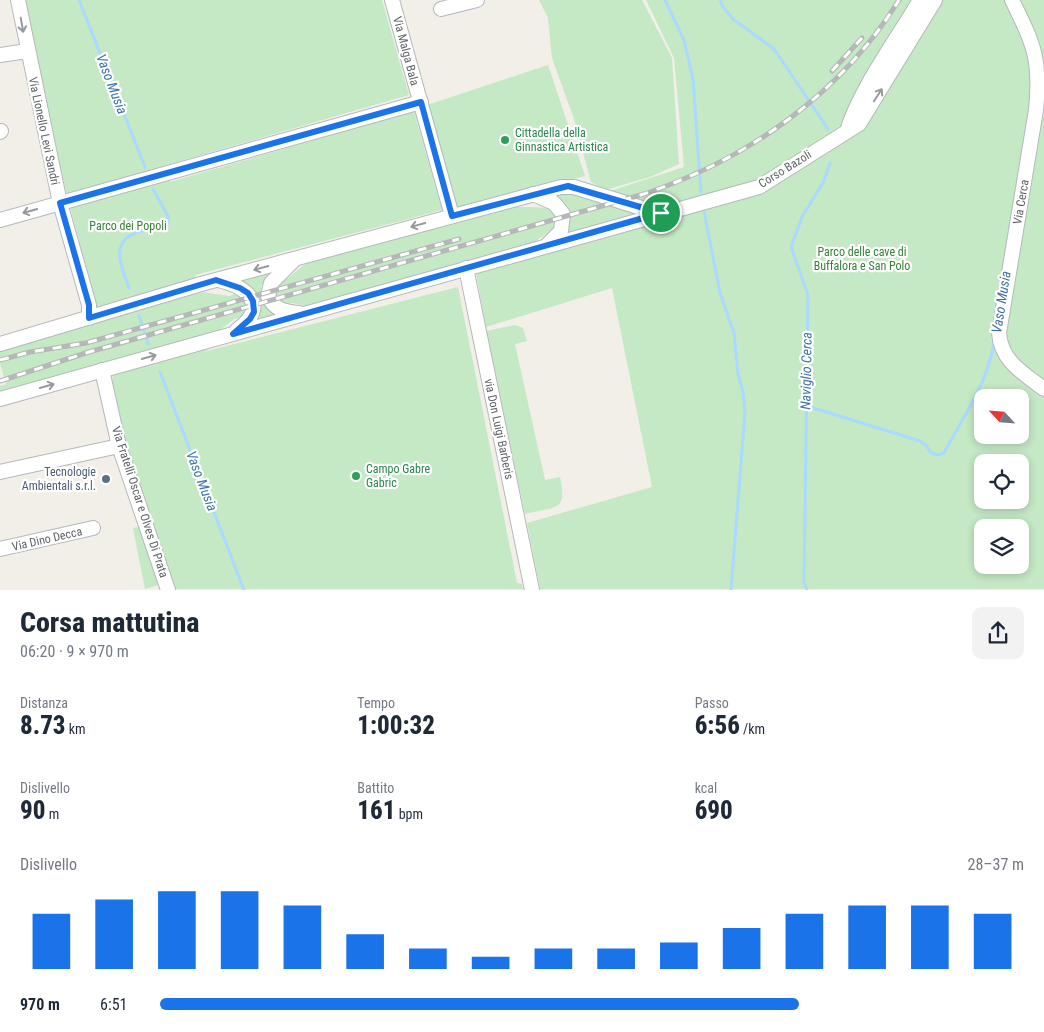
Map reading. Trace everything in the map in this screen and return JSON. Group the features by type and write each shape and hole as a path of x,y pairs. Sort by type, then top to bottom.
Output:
{"street":[{"name":"Via Lionello Levi Sandri","path":"18,0 60,203 89,305 89,318"},
{"name":"Via Malga Bala","path":"392,0 452,216"},
{"path":"441,10 477,0"},
{"path":"843,134 870,83 920,0"},
{"name":"Corso Bazoli","path":"102,370 759,187 859,124 935,0"},
{"name":"Via Cerca","path":"1012,0 1035,52 1039,83 999,332 1000,345 1006,358 1018,370 1044,389"},
{"path":"0,55 27,50"},
{"name":"Via Malga Bala","path":"0,220 421,102"},
{"path":"0,344 216,280 561,187 574,187 661,213"},
{"path":"533,194 554,203 563,214 561,231 545,246"},
{"path":"298,258 276,275 269,288 268,296 277,308 287,312 304,314"},
{"name":"via Don Luigi Barberis","path":"466,268 532,590"},
{"path":"216,280 240,288 248,293 253,301 254,312 250,319 233,334"},
{"path":"0,399 102,370"},
{"name":"Via Fratelli Oscar e Olves Di Prata","path":"102,370 119,446 168,590"},
{"path":"0,472 119,446"},
{"name":"Via Dino Decca","path":"0,549 93,528"}],"green space":[{"name":"Parco dei Popoli","path":"24,0 382,0 409,95 163,166 170,182 414,111 442,210 195,275 196,281 98,310 48,117"},
{"path":"539,0 642,0 672,58 679,164 650,177 605,190 591,182 573,116 552,58 548,18"},
{"name":"Parco delle cave di Buffalora e San Polo","path":"646,0 1044,0 1044,589 540,589 527,523 652,487 612,288 486,327 476,273 605,238 605,234 686,201 653,206 607,192 684,167 674,58"},
{"name":"Cittadella della Ginnastica Artistica","path":"548,65 585,176 455,210 427,105"},
{"path":"563,191 644,215 563,239 569,227 570,215 565,205 555,197"},
{"path":"513,206 556,210 559,221 548,233 524,249 316,308 292,303 283,305 273,295 278,282 287,279 306,263"},
{"path":"270,274 261,286 263,297 268,308 280,317 252,324 259,312 259,300 253,289 241,281"},
{"name":"Campo Gabre Gabric","path":"458,287 517,583 522,584 523,589 175,589 127,449 112,378 116,370 205,346 207,351"},
{"path":"203,292 229,296 238,293 249,301 245,315 233,320 213,335 0,392 0,386 6,384 0,363 0,347"},
{"path":"515,325 523,328 527,341 515,344 545,480 560,477 562,489 562,497 557,506 525,514 486,331"},
{"path":"144,526 162,584 145,589 133,528"}],"waterway":[{"name":"Vaso Musia","path":"79,0 145,167"},
{"name":"Vaso Musia","path":"665,0 684,40 693,79 701,192"},
{"name":"Naviglio Cerca","path":"720,0 733,19 774,49 828,129"},
{"name":"Naviglio Cerca","path":"807,590 804,582 808,295 791,247 802,217 824,181 830,163"},
{"name":"Vaso Musia","path":"129,288 120,254 124,240 131,235 159,228 168,223 168,216 153,189"},
{"name":"Vaso Musia","path":"704,211 720,293 734,333 738,374 743,392 745,412 731,590"},
{"name":"Vaso Musia","path":"139,316 148,344"},
{"name":"Vaso Musia","path":"807,406 920,441 926,445 930,452 938,455 944,453 981,386 994,342"},
{"name":"Vaso Musia","path":"160,372 244,590"}],"railway":[{"path":"0,381 89,352 644,194 682,179 720,162 755,142 789,119 849,65 876,34 899,0"},
{"path":"832,71 862,38"},
{"path":"0,360 30,352 86,343 459,239"}],"place":[{"name":"Cittadella della Ginnastica Artistica","path":"505,140"},
{"name":"Campo Gabre Gabric","path":"356,476"},
{"name":"Tecnologie Ambientali s.r.l.","path":"106,479"}],"route":[{"path":"421,102 452,216 568,186 661,213 233,334 250,319 254,312 253,301 248,293 240,288 230,283 216,280 89,318 89,305 60,203 78,196 102,191 421,102"}]}
